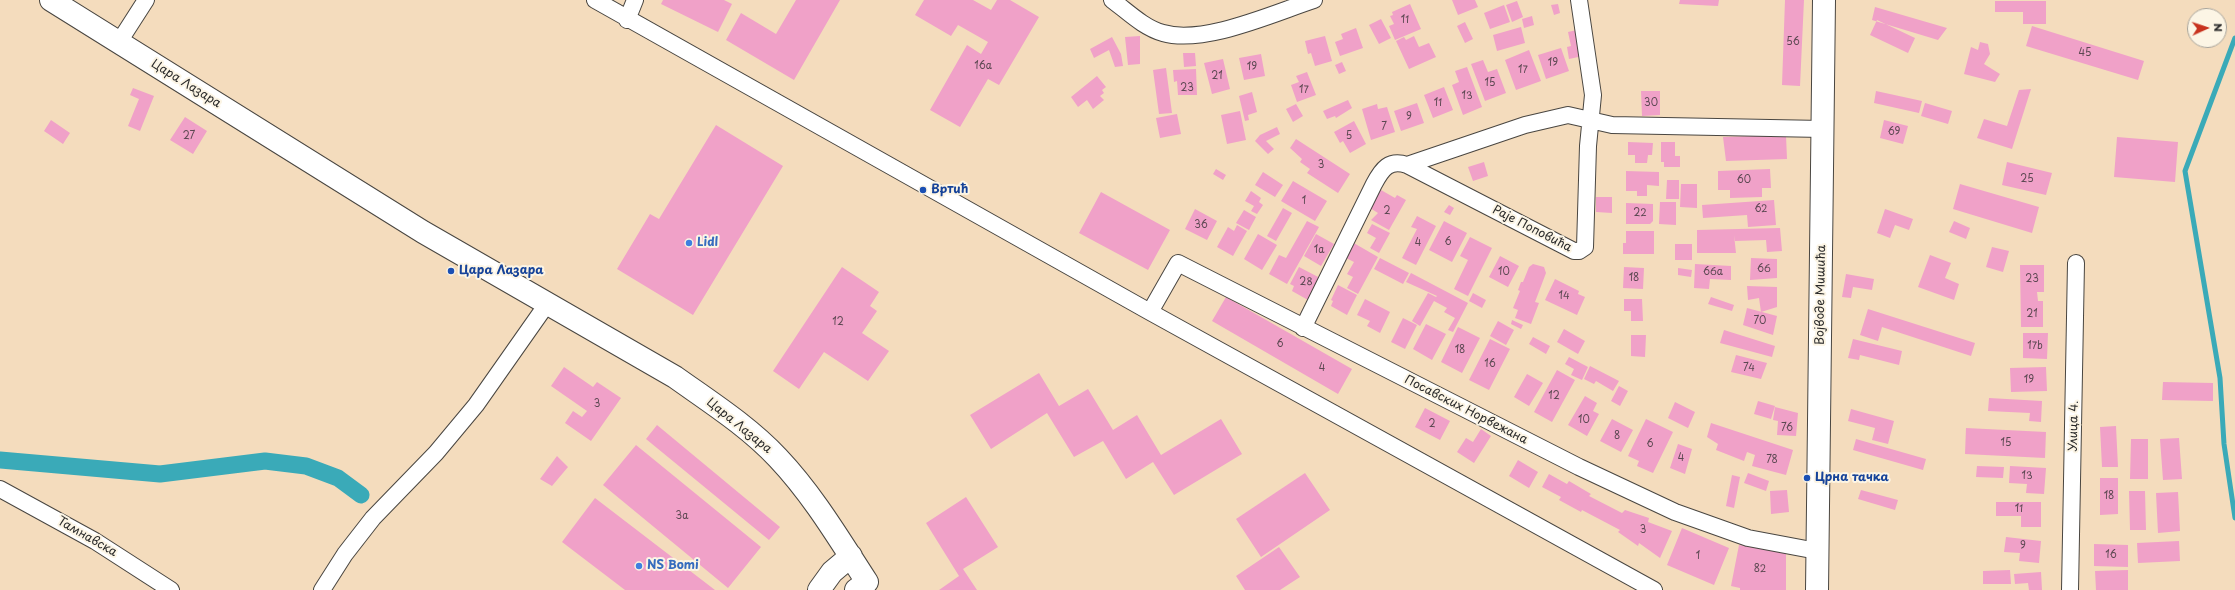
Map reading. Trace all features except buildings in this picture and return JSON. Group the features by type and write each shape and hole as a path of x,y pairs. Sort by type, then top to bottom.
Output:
{"main road":[{"name":"Цара Лазара","path":"51,0 417,228 675,377 754,435 778,458 820,508 851,556 861,586"},
{"name":"Војводе Мишића","path":"1816,590 1824,0"},
{"path":"819,590 832,572 851,556"}],"street":[{"path":"119,42 146,0"},
{"path":"595,0 627,20 807,118 1150,312 1654,590"},
{"path":"627,20 635,0"},
{"path":"1112,0 1155,30 1162,33 1191,37 1225,29 1314,0"},
{"path":"1579,0 1592,85 1590,119"},
{"name":"Раје Поповића","path":"1407,165 1525,125 1553,117 1568,115 1612,125 1823,129"},
{"name":"Раје Поповића","path":"1303,328 1382,169 1393,163 1407,165 1574,251 1579,251 1585,247 1590,119"},
{"name":"Посавских Норвежана","path":"1150,312 1178,263 1303,328 1579,467 1676,512 1748,538 1772,544 1817,551"},
{"name":"Улица 4.","path":"2070,590 2076,263"},
{"path":"322,590 345,554 373,518 436,454 476,405 547,304"},
{"name":"Тамнавска","path":"0,489 95,541 170,590"}],"waterway":[{"path":"2235,38 2185,171 2220,378 2224,444 2235,518"},
{"path":"0,460 160,474 265,461 306,466 338,478 361,495"}],"place":[{"name":"Вртић","path":"923,190"},
{"name":"Lidl","path":"689,243"},
{"name":"Цара Лазара","path":"451,271"},
{"name":"Црна тачка","path":"1807,478"},
{"name":"NS Bomi","path":"639,566"}]}
